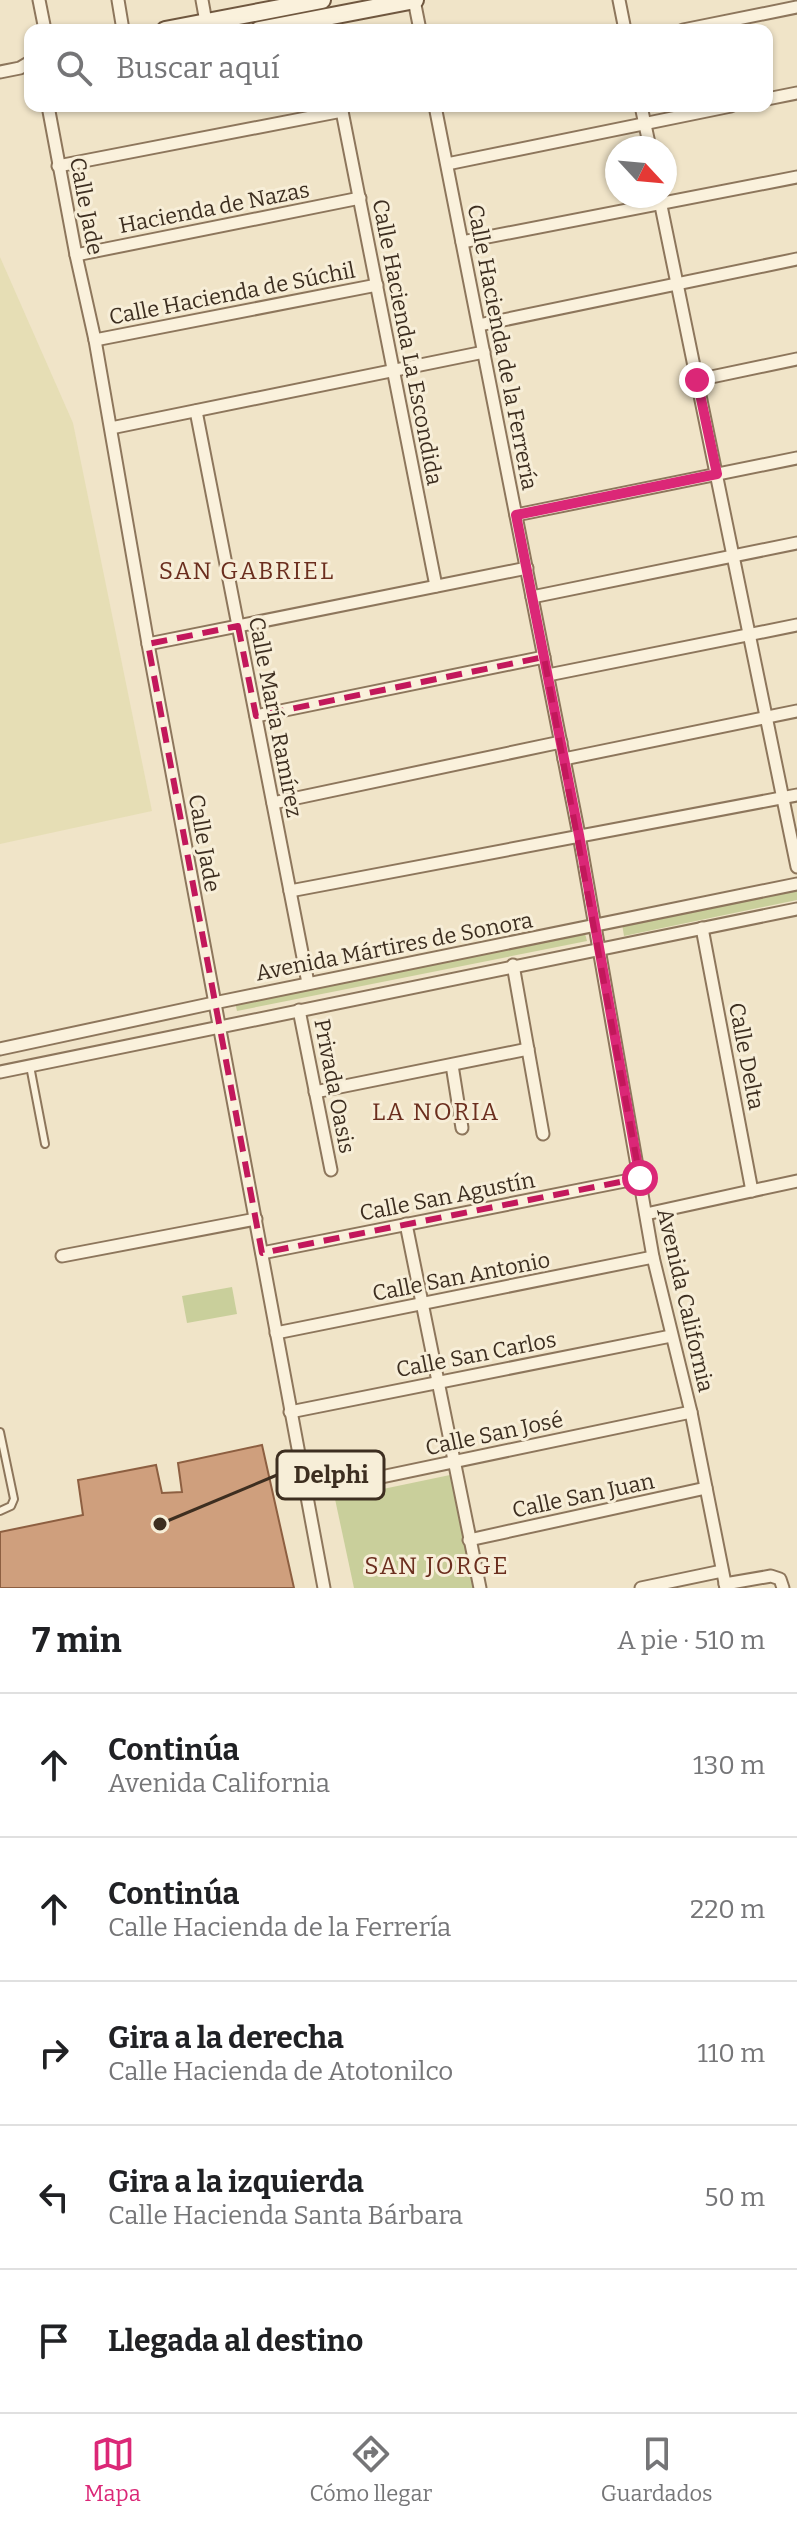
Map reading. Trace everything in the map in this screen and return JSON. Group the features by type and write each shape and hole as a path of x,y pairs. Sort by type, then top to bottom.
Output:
{"street":[{"path":"39,0 44,24"},
{"path":"118,0 122,24"},
{"path":"202,0 206,22"},
{"path":"196,24 288,3 322,0"},
{"path":"323,24 415,0 419,24"},
{"path":"619,0 624,24"},
{"path":"713,24 797,7"},
{"path":"0,72 24,67"},
{"path":"773,98 797,93"},
{"name":"Calle Jade","path":"49,112 95,340 148,644 324,1588"},
{"path":"58,166 326,112"},
{"name":"Calle Hacienda La Escondida","path":"342,112 436,586"},
{"name":"Calle Hacienda de la Ferrería","path":"436,112 595,925"},
{"path":"642,112 648,136"},
{"path":"447,164 702,112"},
{"path":"677,196 797,177"},
{"name":"Hacienda de Nazas","path":"76,255 360,198"},
{"path":"462,242 619,208"},
{"path":"662,208 797,867"},
{"path":"479,325 797,259"},
{"name":"Calle Hacienda de Súchil","path":"95,340 377,285"},
{"path":"111,428 484,352"},
{"path":"697,380 797,359"},
{"name":"Calle María Ramírez","path":"196,411 308,983"},
{"path":"516,515 797,458"},
{"path":"532,597 797,543"},
{"path":"148,644 527,568"},
{"path":"548,675 797,625"},
{"path":"256,716 544,657"},
{"path":"564,759 797,711"},
{"path":"273,803 561,742"},
{"path":"290,891 797,795"},
{"name":"Avenida Mártires de Sonora","path":"0,1049 797,884"},
{"name":"Avenida Mártires de Sonora","path":"0,1072 797,909"},
{"name":"Avenida California","path":"595,925 653,1257 691,1412 726,1586"},
{"name":"Calle Delta","path":"702,928 752,1191"},
{"path":"513,965 543,1134"},
{"name":"Privada Oasis","path":"299,1010 331,1170"},
{"path":"315,1092 528,1049"},
{"path":"452,1065 462,1128"},
{"name":"Calle San Agustín","path":"262,1253 640,1178"},
{"path":"646,1214 797,1181"},
{"path":"62,1256 256,1219"},
{"path":"406,1224 480,1588"},
{"name":"Calle San Antonio","path":"276,1333 653,1257"},
{"name":"Calle San Carlos","path":"290,1412 671,1336"},
{"name":"Calle San José","path":"305,1493 691,1412"},
{"name":"Calle San Juan","path":"469,1540 706,1488"},
{"path":"641,1588 722,1571"},
{"path":"726,1586 771,1576 780,1579 783,1588"}],"lane":[{"path":"30,1066 45,1144"},
{"path":"0,1432 14,1499 11,1506 0,1511"}],"highlighted area":[{"path":"238,626 256,716 544,657 640,1178 262,1253 148,644"}],"shaded area":[{"path":"0,257 73,423 152,811 0,844"}],"green space":[{"path":"797,889 797,900 624,936 622,924"},
{"path":"584,930 587,941 237,1011 235,1002"},
{"path":"232,1287 237,1314 187,1323 182,1296"},
{"path":"450,1475 473,1588 354,1588 335,1499"}],"building":[{"path":"262,1445 294,1588 0,1588 0,1532 83,1515 78,1480 156,1465 162,1493 182,1492 178,1463"}],"place":[{"name":"Delphi","path":"160,1524"}],"district":[{"name":"SAN GABRIEL","path":"247,571"},
{"name":"LA NORIA","path":"436,1112"},
{"name":"SAN JORGE","path":"437,1566"}],"route":[{"path":"640,1178 579,835 516,515 717,474 697,380"}]}
